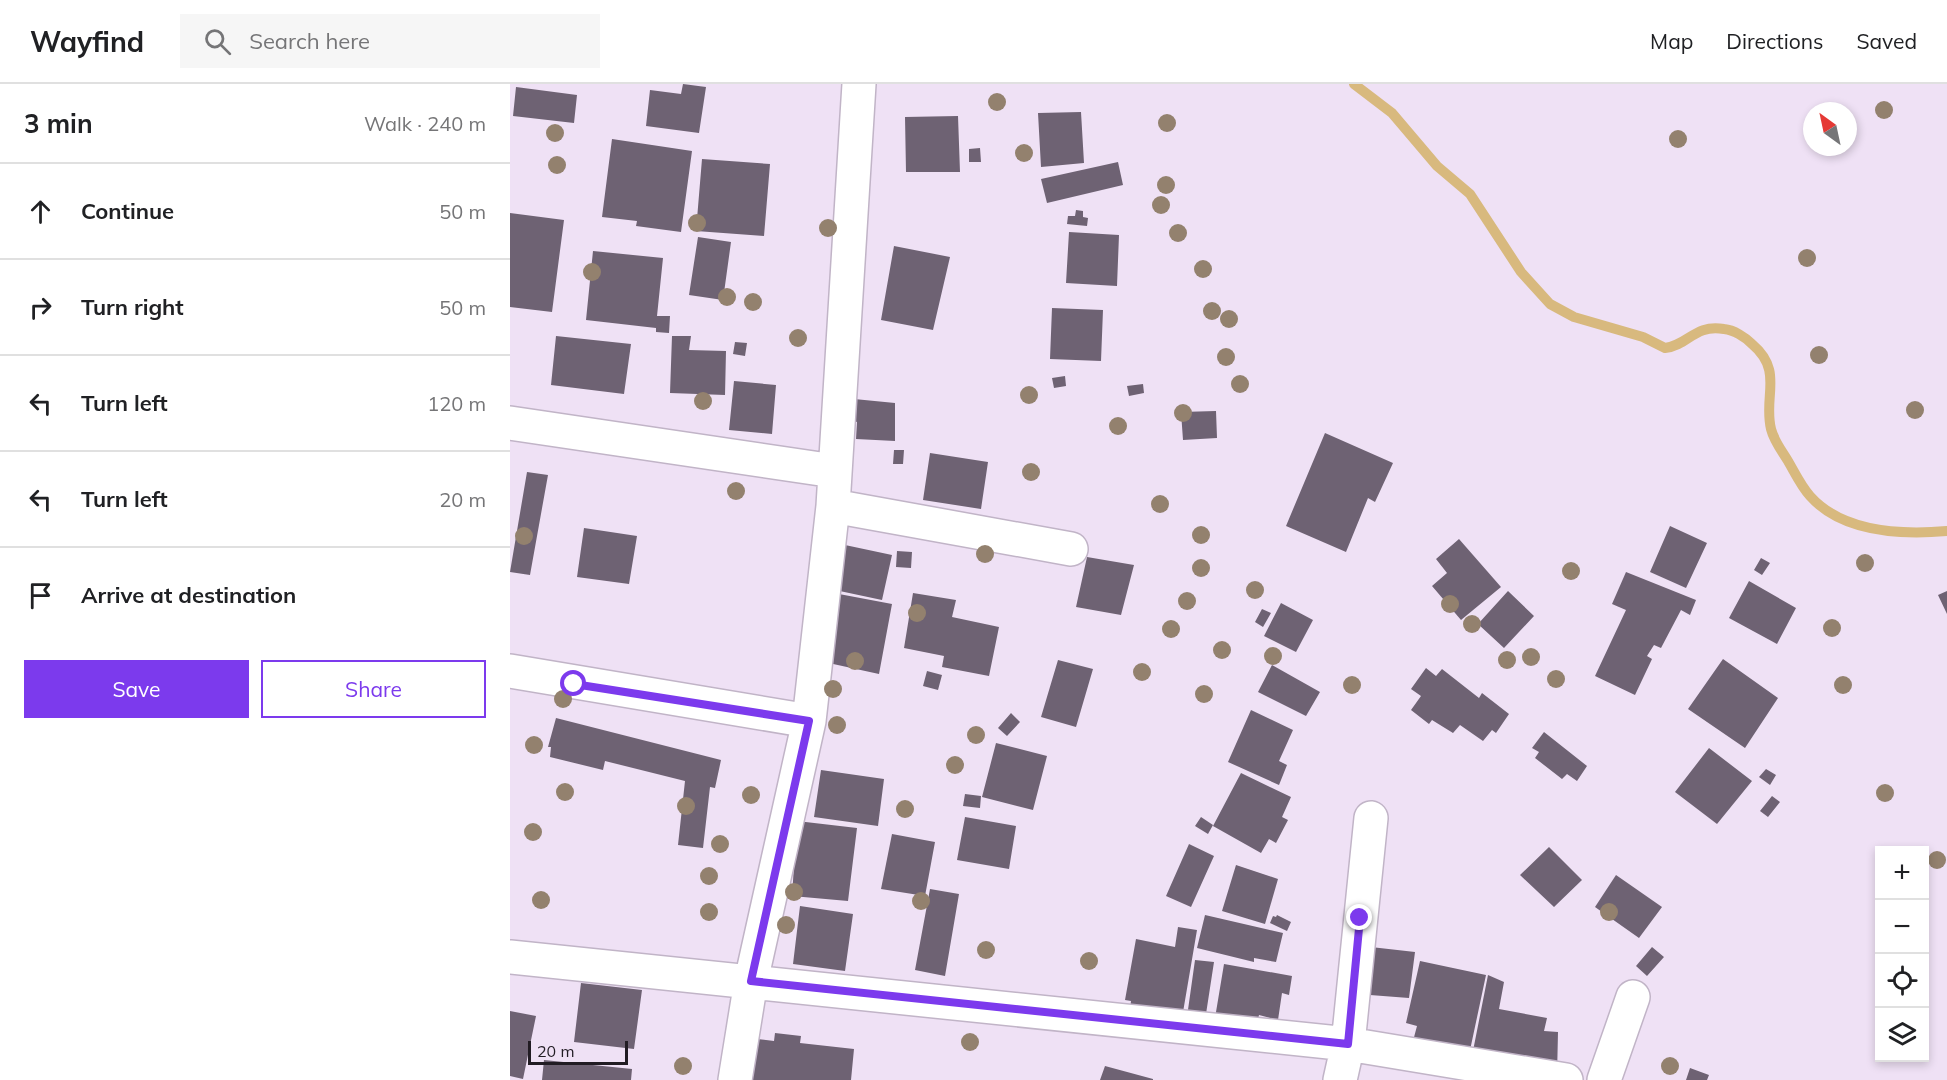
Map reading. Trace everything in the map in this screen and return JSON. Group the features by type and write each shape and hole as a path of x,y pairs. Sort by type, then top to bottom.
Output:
{"street":[{"path":"735,1080 751,981 809,721 833,506 859,84"},
{"path":"510,423 834,471"},
{"path":"833,506 1071,549"},
{"path":"510,671 809,721"},
{"path":"1340,1080 1348,1044 1371,819"},
{"path":"510,957 1348,1044 1566,1080"},
{"path":"1604,1080 1633,997"}],"building":[{"path":"683,84 706,87 699,133 646,126 650,90 681,94"},
{"path":"516,87 577,95 574,123 513,116"},
{"path":"1081,112 1084,163 1041,167 1038,113"},
{"path":"958,116 960,172 906,172 905,117"},
{"path":"612,139 692,151 681,232 636,226 637,221 602,217"},
{"path":"980,148 981,162 969,162 969,149"},
{"path":"702,159 770,164 764,236 696,231"},
{"path":"1118,162 1123,185 1047,203 1041,179"},
{"path":"1076,210 1083,211 1083,217 1088,218 1087,226 1067,224 1068,216 1075,216"},
{"path":"510,213 564,220 552,312 510,307"},
{"path":"1069,232 1119,235 1117,286 1066,283"},
{"path":"698,237 731,242 723,300 689,295"},
{"path":"894,246 950,257 933,330 881,320"},
{"path":"593,251 663,258 657,316 670,316 669,333 656,332 656,328 586,320"},
{"path":"1052,308 1103,310 1101,361 1050,359"},
{"path":"556,336 631,344 624,394 551,385"},
{"path":"672,336 691,336 689,350 726,351 725,395 670,393"},
{"path":"735,342 747,343 745,356 733,354"},
{"path":"1065,376 1066,386 1054,388 1052,378"},
{"path":"734,381 776,385 772,434 729,430"},
{"path":"1143,384 1144,393 1129,396 1127,386"},
{"path":"844,398 895,403 895,441 856,439 857,422 854,421"},
{"path":"1216,411 1217,438 1183,440 1181,412"},
{"path":"1325,433 1393,463 1375,502 1368,498 1346,552 1286,526"},
{"path":"894,450 904,450 903,464 893,464"},
{"path":"930,453 988,462 981,509 923,500"},
{"path":"527,472 548,475 530,575 510,572"},
{"path":"1670,526 1707,543 1686,588 1650,572"},
{"path":"584,528 637,536 629,584 577,577"},
{"path":"1459,539 1501,587 1461,620 1432,586 1447,573 1436,559"},
{"path":"845,545 892,555 882,600 835,590"},
{"path":"897,551 912,552 911,568 896,567"},
{"path":"1087,557 1134,565 1121,615 1076,607"},
{"path":"1761,558 1770,563 1762,575 1754,570"},
{"path":"1626,572 1696,600 1690,615 1681,610 1661,648 1654,645 1647,656 1652,659 1635,695 1595,676 1626,610 1612,604"},
{"path":"1749,581 1796,608 1777,644 1729,618"},
{"path":"1508,591 1534,616 1504,648 1478,624"},
{"path":"1947,591 1947,614 1938,595"},
{"path":"913,593 956,600 952,617 999,627 989,676 942,667 944,656 904,648"},
{"path":"839,594 892,604 879,674 824,662"},
{"path":"1281,603 1313,620 1296,652 1264,636"},
{"path":"1262,609 1271,613 1263,627 1255,622"},
{"path":"1723,659 1778,698 1745,748 1688,709"},
{"path":"1058,660 1093,669 1076,727 1041,717"},
{"path":"1272,665 1320,692 1306,716 1258,692"},
{"path":"1426,668 1436,676 1442,669 1479,698 1482,693 1509,714 1496,733 1492,730 1483,741 1460,725 1453,733 1432,720 1429,724 1411,710 1421,696 1411,689"},
{"path":"927,671 942,675 938,690 923,686"},
{"path":"1251,710 1293,730 1279,761 1287,765 1279,785 1228,762"},
{"path":"1011,713 1020,722 1007,736 998,728"},
{"path":"556,718 721,760 715,788 710,787 703,848 678,845 685,781 605,761 603,770 550,757 551,747 548,747"},
{"path":"1544,732 1587,766 1577,781 1567,774 1562,779 1535,758 1539,752 1532,748"},
{"path":"996,743 1047,756 1033,810 982,797"},
{"path":"1709,748 1752,781 1717,824 1675,792"},
{"path":"1766,769 1776,775 1770,785 1759,777"},
{"path":"821,770 884,779 878,826 814,817"},
{"path":"1241,773 1291,797 1282,817 1288,820 1276,843 1269,839 1261,853 1213,826"},
{"path":"965,794 981,796 980,808 963,806"},
{"path":"1772,796 1780,802 1768,817 1760,811"},
{"path":"965,817 1016,826 1009,869 957,860"},
{"path":"1201,817 1213,825 1208,834 1195,826"},
{"path":"797,821 857,828 848,901 792,896"},
{"path":"892,834 935,842 925,896 881,889"},
{"path":"1189,844 1214,856 1191,907 1166,896"},
{"path":"1549,847 1582,880 1554,907 1520,875"},
{"path":"1236,865 1278,879 1265,924 1222,911"},
{"path":"1616,875 1662,907 1639,938 1595,907"},
{"path":"930,889 959,894 945,976 915,970"},
{"path":"800,906 853,914 845,971 793,964"},
{"path":"1205,915 1283,933 1276,962 1254,958 1254,962 1197,948"},
{"path":"1277,915 1291,922 1287,931 1270,923 1273,916"},
{"path":"1178,927 1197,930 1182,1018 1130,1009 1131,1001 1125,1000 1136,939 1175,947"},
{"path":"1362,946 1415,952 1409,998 1357,994"},
{"path":"1652,947 1664,957 1647,976 1636,966"},
{"path":"1195,960 1214,962 1204,1027 1186,1024"},
{"path":"1420,961 1486,975 1469,1055 1413,1041 1417,1026 1406,1023"},
{"path":"1224,964 1292,976 1289,995 1282,993 1278,1020 1259,1015 1257,1023 1215,1018"},
{"path":"1488,975 1504,982 1499,1009 1547,1018 1544,1031 1558,1032 1557,1076 1472,1056"},
{"path":"581,983 642,990 634,1049 574,1042"},
{"path":"510,1011 536,1016 523,1079 510,1076"},
{"path":"775,1033 801,1036 800,1043 854,1049 851,1080 743,1080 748,1038 774,1041"},
{"path":"544,1060 632,1069 631,1080 542,1080"},
{"path":"1105,1066 1153,1079 1153,1080 1100,1080"},
{"path":"1690,1068 1709,1075 1707,1080 1686,1080"}],"waterway":[{"path":"1354,84 1392,113 1437,166 1470,194 1521,272 1550,304 1574,317 1643,337 1665,348 1706,329 1724,329 1739,334 1762,354 1767,364 1770,374 1769,417 1772,433 1810,496 1839,518 1874,529 1911,532 1947,531"}],"route":[{"path":"574,684 809,721 751,981 1348,1044 1360,918"}]}
